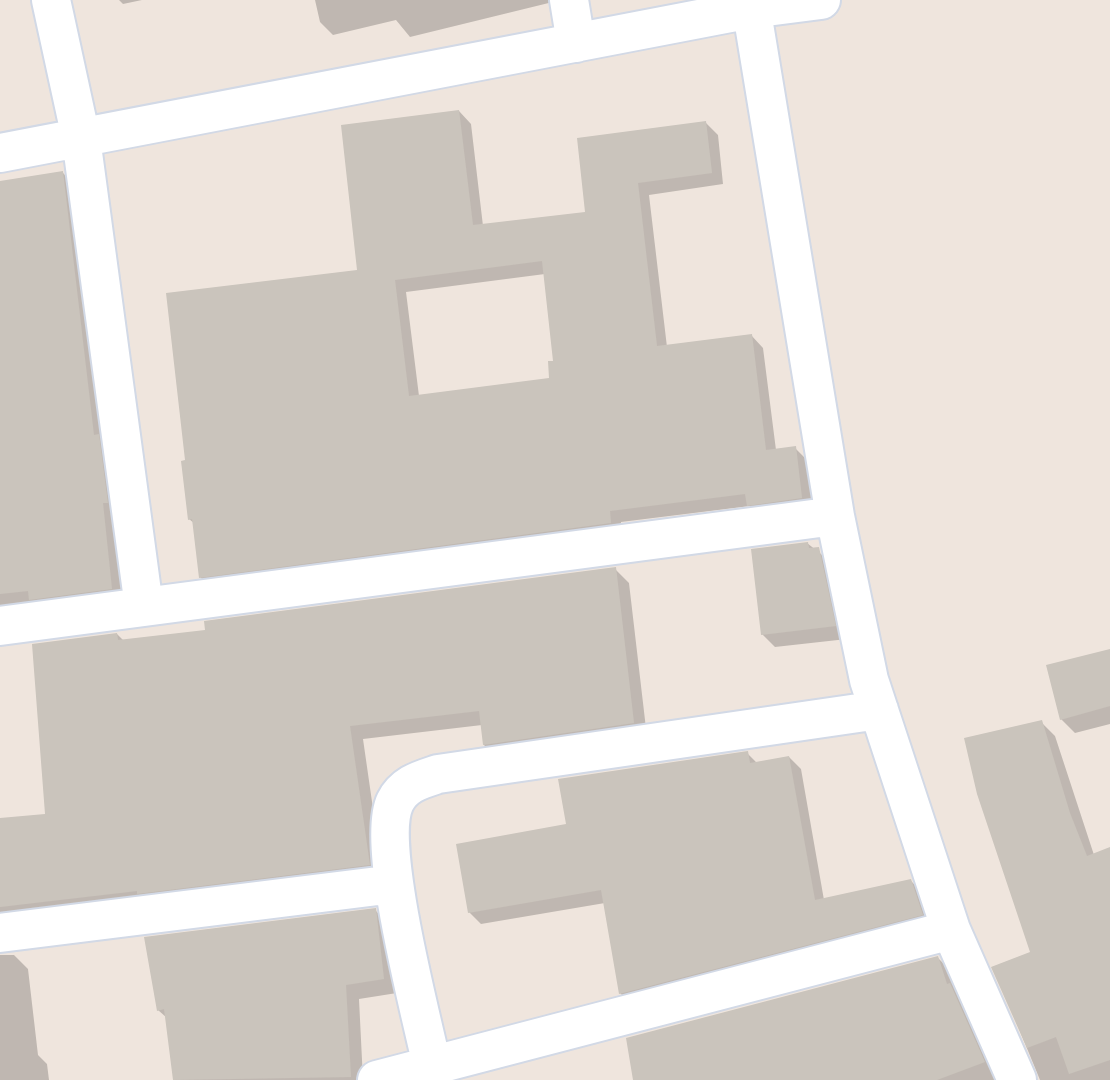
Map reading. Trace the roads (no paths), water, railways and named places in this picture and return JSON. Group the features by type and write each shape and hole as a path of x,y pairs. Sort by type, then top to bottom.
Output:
{"street":[{"path":"51,0 81,138 144,607"},
{"path":"569,0 576,43"},
{"path":"0,153 576,43 751,5 821,0"},
{"path":"751,5 835,516 869,680 951,929 1017,1080"},
{"path":"0,626 835,516"},
{"path":"432,1066 389,857 389,819 396,800 410,783 438,774 879,710"},
{"path":"0,933 394,884"},
{"path":"377,1080 951,929"}]}
